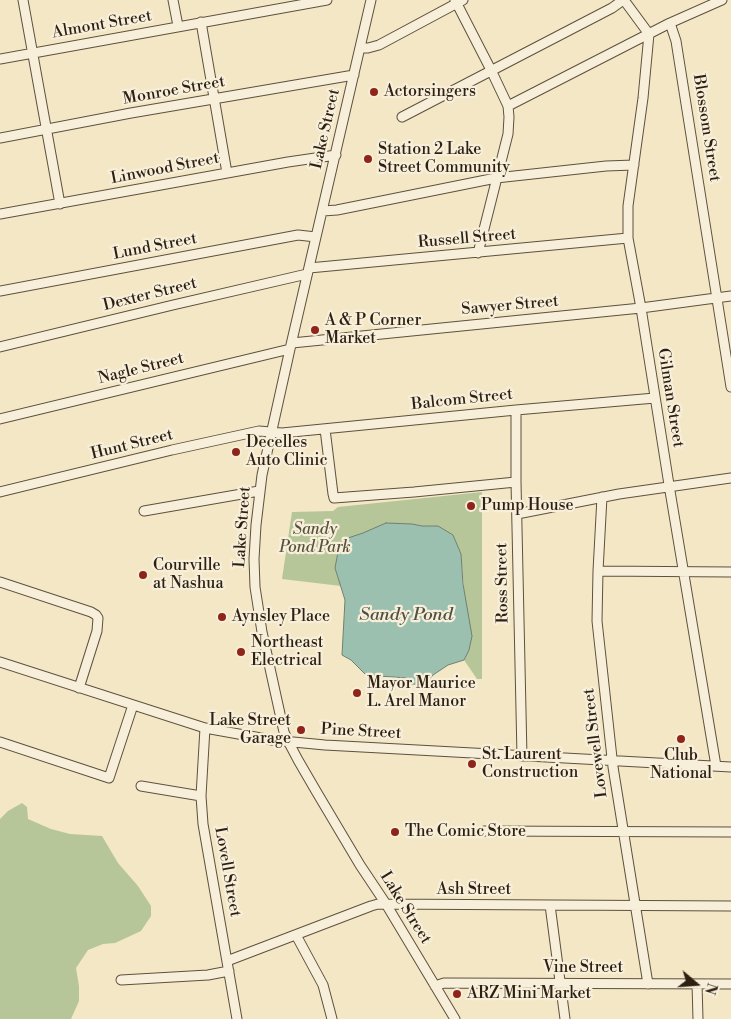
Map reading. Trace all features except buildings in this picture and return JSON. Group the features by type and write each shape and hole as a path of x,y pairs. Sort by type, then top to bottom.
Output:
{"street":[{"path":"23,0 60,204"},
{"path":"173,0 178,26"},
{"name":"Almont Street","path":"0,59 327,0"},
{"name":"Lake Street","path":"371,0 259,490 254,550 256,594 262,632 284,732 288,741 360,865 386,904 455,1019"},
{"path":"402,117 624,0 649,34"},
{"path":"508,106 670,23 722,0"},
{"path":"360,48 379,45 458,1 508,106 508,134 478,253"},
{"path":"200,22 227,173"},
{"name":"Blossom Street","path":"670,23 676,41 731,387"},
{"name":"Gilman Street","path":"649,34 643,98 628,206 628,238 716,766"},
{"name":"Monroe Street","path":"0,138 131,113 354,75"},
{"name":"Linwood Street","path":"0,214 336,155"},
{"path":"323,211 337,210 496,178 606,166 634,165"},
{"name":"Lund Street","path":"0,291 298,235 316,237"},
{"name":"Russell Street","path":"308,271 628,238"},
{"name":"Dexter Street","path":"0,347 308,271"},
{"name":"Sawyer Street","path":"291,346 641,308 731,296"},
{"name":"Nagle Street","path":"0,419 291,346"},
{"name":"Balcom Street","path":"271,432 282,433 655,398"},
{"name":"Ross Street","path":"516,410 522,756"},
{"path":"325,429 334,498 516,482"},
{"name":"Hunt Street","path":"0,492 259,431 271,432"},
{"path":"517,514 602,497 731,478"},
{"path":"144,511 259,490"},
{"name":"Lovewell Street","path":"602,497 597,621 612,760 648,984"},
{"path":"598,571 731,572"},
{"path":"0,582 76,606 96,615 98,618 97,631 79,688"},
{"name":"Pine Street","path":"0,662 205,728 272,740 325,745 731,767"},
{"path":"0,742 109,778 133,705"},
{"name":"Lovell Street","path":"205,728 201,796 203,824 238,1019"},
{"path":"141,786 201,796"},
{"path":"484,831 731,832"},
{"name":"Ash Street","path":"121,980 208,975 296,935 371,906 381,904 731,906"},
{"path":"550,905 565,1019"},
{"path":"296,935 323,985 332,1019"},
{"name":"Vine Street","path":"435,986 444,983 731,984"},
{"path":"697,984 698,1019"}],"green space":[{"name":"Sandy Pond Park","path":"482,492 482,679 477,679 464,660 469,650 461,554 453,535 439,527 412,524 363,533 345,539 338,552 335,568 341,586 282,579 292,512 333,511 338,507"},
{"path":"22,803 27,807 28,819 51,829 70,834 102,836 118,863 138,886 151,906 151,916 141,931 115,943 103,944 88,950 76,968 79,1001 71,1019 0,1019 0,819 8,811"}],"water":[{"name":"Sandy Pond","path":"386,523 438,526 453,535 461,554 463,584 472,636 469,650 464,660 448,665 433,675 425,684 407,684 407,678 366,675 351,660 342,655 345,600 335,568 338,552 345,539"}],"place":[{"name":"Actorsingers","path":"374,92"},
{"name":"Station 2 Lake Street Community","path":"368,159"},
{"name":"A & P Corner Market","path":"315,330"},
{"name":"Decelles Auto Clinic","path":"236,452"},
{"name":"Pump House","path":"471,506"},
{"name":"Courville at Nashua","path":"143,575"},
{"name":"Aynsley Place","path":"222,617"},
{"name":"Northeast Electrical","path":"241,652"},
{"name":"Mayor Maurice L. Arel Manor","path":"357,693"},
{"name":"Lake Street Garage","path":"301,730"},
{"name":"Club National","path":"681,739"},
{"name":"St. Laurent Construction","path":"472,764"},
{"name":"The Comic Store","path":"395,832"},
{"name":"ARZ Mini Market","path":"457,994"}]}
